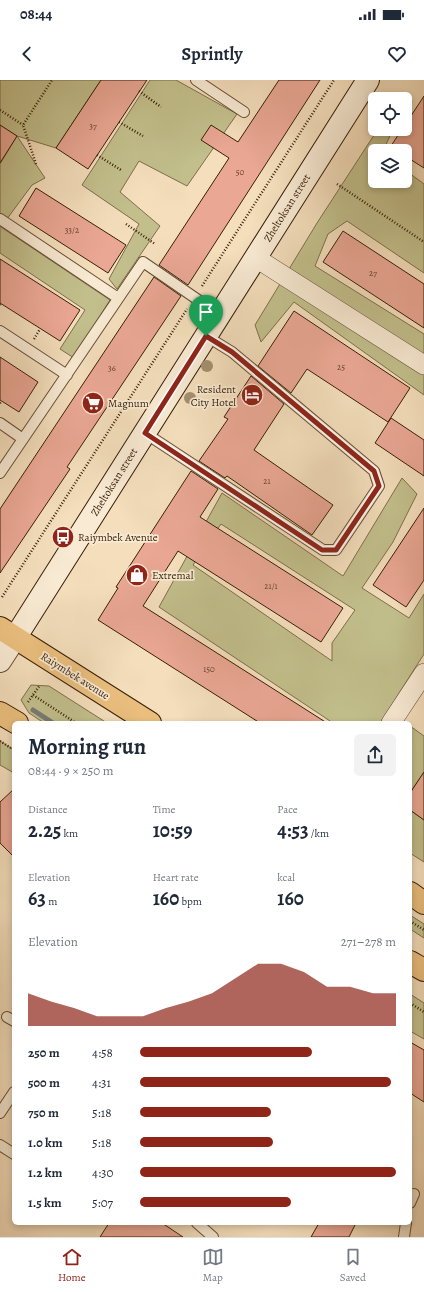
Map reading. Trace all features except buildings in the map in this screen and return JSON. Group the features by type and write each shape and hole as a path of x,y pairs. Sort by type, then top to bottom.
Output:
{"main road":[{"name":"Zheltoksan street","path":"0,661 8,633 145,433 368,80"},
{"name":"Raiymbek avenue","path":"8,633 147,721"},
{"path":"0,713 14,721"},
{"path":"412,894 424,903"},
{"path":"412,963 424,970"}],"street":[{"path":"256,258 424,365"},
{"path":"391,721 424,673"}],"lane":[{"path":"196,80 244,112"},
{"path":"0,219 118,298"},
{"path":"0,473 143,262 220,315"},
{"path":"0,331 67,375"},
{"path":"145,433 322,550 336,550 379,486 374,471 232,352 206,336"},
{"path":"0,423 23,439"},
{"path":"0,1113 12,1095"},
{"path":"0,1145 12,1153"},
{"path":"200,1225 213,1237"},
{"path":"404,1237 406,1225"}],"path":[{"path":"23,125 52,80"},
{"path":"2,597 334,80"},
{"path":"139,91 161,107"},
{"path":"0,110 23,125 36,164"},
{"path":"120,122 143,136"},
{"path":"97,155 121,170"},
{"path":"337,184 424,242"},
{"path":"126,224 155,244"},
{"path":"28,702 40,685"},
{"path":"33,695 73,721"},
{"path":"0,740 12,749"},
{"path":"412,922 424,930"},
{"path":"412,1004 424,1012"}],"shaded area":[{"path":"0,80 101,80 56,148 17,136 0,125"},
{"path":"150,80 176,80 237,114 187,186 139,161 120,192 160,226 117,289 109,279 139,224 82,185"},
{"path":"17,136 45,178 32,185 1,227 110,300 74,358 60,349 85,310 0,253 0,164"},
{"path":"373,136 390,136 386,144 368,144"},
{"path":"368,144 368,188 412,188 412,175 424,184 424,273 347,221 328,234 315,266 424,334 424,395 294,302 261,342 255,325 317,223"},
{"path":"402,478 417,494 393,542 362,588 409,618 424,594 424,654 381,721 330,721 159,607 222,493 343,576","holes":["221,524 355,610 332,643 332,661 193,565"]},
{"path":"31,685 49,686 104,721 41,721 29,713 21,700"},
{"path":"412,727 424,736 424,772 412,790"},
{"path":"0,741 12,749 12,772 0,765"},
{"path":"412,811 424,820 424,862 412,854"},
{"path":"412,916 424,924 424,938 412,930"},
{"path":"412,995 424,1003 424,1039 412,1032"}],"waterway":[{"path":"33,710 50,721"}],"place":[{"name":"Resident City Hotel","path":"252,395"},
{"name":"Magnum","path":"93,403"},
{"name":"Raiymbek Avenue","path":"63,537"},
{"name":"Extremal","path":"137,575"}],"route":[{"path":"206,336 232,352 374,471 379,486 336,550 322,550 145,433 206,336"}]}
